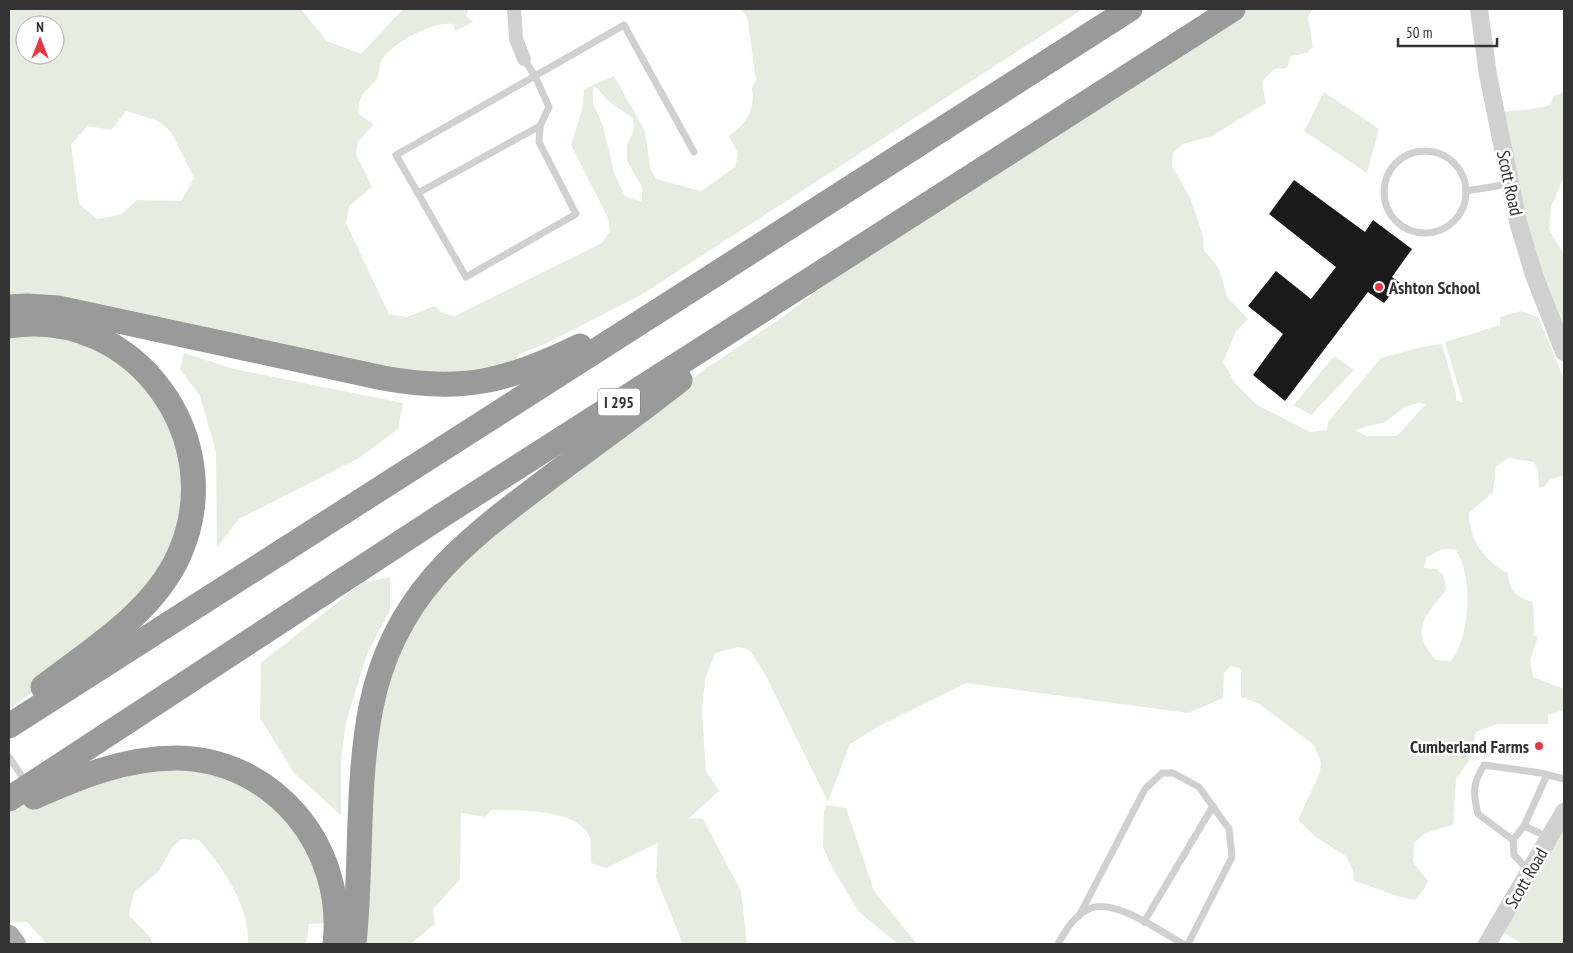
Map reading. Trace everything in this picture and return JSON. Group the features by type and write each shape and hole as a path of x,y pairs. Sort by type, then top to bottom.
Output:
{"highway":[{"path":"9,726 1130,9"},
{"name":"I 295","path":"19,793 449,511 1233,9"},
{"path":"9,307 58,308 383,378 448,385 483,382 528,370 686,294"},
{"path":"354,944 369,717 382,666 411,607 438,571 473,536 652,402 780,300"},
{"path":"9,326 41,325 85,333 113,346 137,364 160,388 178,418 190,450 194,484 191,516 184,543 161,586 130,619 9,714"},
{"path":"9,808 83,776 134,762 187,759 212,762 237,771 262,784 284,800 301,819 316,842 327,867 333,889 336,913 335,944"}],"main road":[{"path":"9,936 15,944"}],"street":[{"path":"514,9 516,40 524,59"},
{"name":"Scott Road","path":"1479,9 1488,75 1509,184 1534,275 1564,352"},
{"name":"Scott Road","path":"1487,944 1564,812"}],"lane":[{"path":"524,59 535,76 549,107 540,126 539,142 576,214 466,277 396,155 535,76 624,25 694,152"},
{"path":"418,193 540,126"},
{"path":"1423,151 1436,152 1448,158 1458,167 1464,178 1466,191 1464,204 1459,215 1449,225 1436,231 1422,233 1409,230 1397,222 1388,211 1384,197 1385,184 1390,170 1399,160 1410,154 1423,151"},
{"path":"1466,191 1509,184"},
{"path":"9,757 19,793"},
{"path":"1513,840 1478,814 1474,793 1477,777 1484,765 1564,778"},
{"path":"1058,944 1078,916 1145,789 1162,773 1173,773 1198,787 1213,806 1229,829 1232,857 1188,944"},
{"path":"1530,872 1514,854 1513,840 1524,826 1547,774"},
{"path":"1144,922 1213,806"},
{"path":"1524,826 1550,838"},
{"path":"1078,916 1091,908 1111,908 1144,922 1183,944"}],"shaded area":[{"path":"9,9 301,9 327,41 361,54 403,9 468,9 466,16 473,22 455,31 453,24 425,29 395,46 382,59 377,78 360,99 358,114 374,124 358,142 356,154 372,187 349,206 346,223 389,314 407,317 435,306 442,313 455,316 602,243 610,231 608,218 571,145 583,106 584,89 614,76 645,131 650,168 656,179 701,191 735,167 738,154 729,136 745,121 751,109 752,88 756,80 747,16 740,9 1083,9 641,295 547,343 519,354 509,379 493,384 9,311","holes":["593,87 597,88 608,101 633,118 634,130 627,145 627,161 642,187 642,202 625,196 614,173 604,129 593,102","126,111 158,121 171,132 194,178 181,201 137,200 120,215 97,219 79,204 71,145 87,126 111,130"]},
{"path":"1238,9 1312,9 1308,18 1313,47 1307,53 1291,56 1287,68 1274,69 1262,82 1266,103 1212,136 1183,144 1173,153 1172,166 1190,198 1203,235 1204,250 1218,267 1228,298 1248,319 1236,332 1223,362 1235,383 1257,405 1310,432 1327,430 1328,422 1381,358 1422,347 1442,344 1456,394 1456,401 1463,402 1445,342 1500,325 1500,317 1521,311 1538,317 1564,379 1564,475 1549,480 1545,486 1539,488 1538,471 1534,462 1509,458 1496,466 1493,492 1469,513 1475,541 1485,556 1508,573 1510,585 1514,592 1522,598 1533,602 1534,635 1538,637 1530,660 1533,677 1564,689 1564,710 1548,715 1548,724 1497,724 1476,732 1470,759 1456,779 1453,825 1426,833 1414,843 1413,862 1428,881 1415,900 1354,881 1353,871 1347,857 1316,837 1298,820 1320,772 1321,762 1314,745 1258,703 1241,697 1241,672 1239,668 1231,666 1224,673 1223,698 1188,713 966,683 879,726 850,744 828,802 765,674 750,650 738,647 715,653 705,679 702,712 706,771 719,791 689,818 703,819 741,891 747,944 683,944 656,878 658,843 606,868 591,863 589,836 582,827 572,820 530,811 491,810 486,817 461,813 460,879 433,910 435,924 410,944 353,944 368,720 433,579 652,405 784,316 903,226","holes":["1418,403 1426,404 1397,436 1366,436 1355,430 1385,422 1405,407","1442,549 1455,549 1465,573 1467,589 1466,622 1457,651 1451,661 1436,660 1423,640 1422,632 1426,616 1446,590 1444,576 1437,569 1424,568 1426,558"]},
{"path":"1324,92 1379,129 1367,173 1304,131"},
{"path":"1564,92 1564,177 1551,207 1549,230 1564,254 1564,350 1494,114 1550,105 1554,96"},
{"path":"42,330 129,359 186,444 179,558 100,644 9,709 9,332"},
{"path":"184,353 234,369 403,403 398,429 359,458 239,519 217,547 216,452 200,396 180,369"},
{"path":"1334,356 1354,370 1311,415 1294,405"},
{"path":"390,577 390,610 367,654 346,722 341,759 341,815 294,773 260,718 261,663 362,583"},
{"path":"209,765 295,817 334,923 309,924 306,944 248,944 245,916 226,875 199,840 182,839 173,846 159,871 134,892 129,915 149,936 153,944 47,944 27,922 9,922 9,807 95,775"},
{"path":"826,805 846,808 874,891 917,944 898,944 859,912 833,869 823,847 824,811"},
{"path":"1564,810 1564,944 1523,944 1497,929"}],"building":[{"name":"Ashton School","path":"1294,180 1365,232 1373,220 1412,249 1392,277 1400,283 1384,303 1368,292 1285,401 1253,375 1283,334 1248,306 1276,271 1311,299 1336,267 1269,214"}],"place":[{"name":"Ashton School","path":"1379,287"},
{"name":"Cumberland Farms","path":"1539,746"}]}
